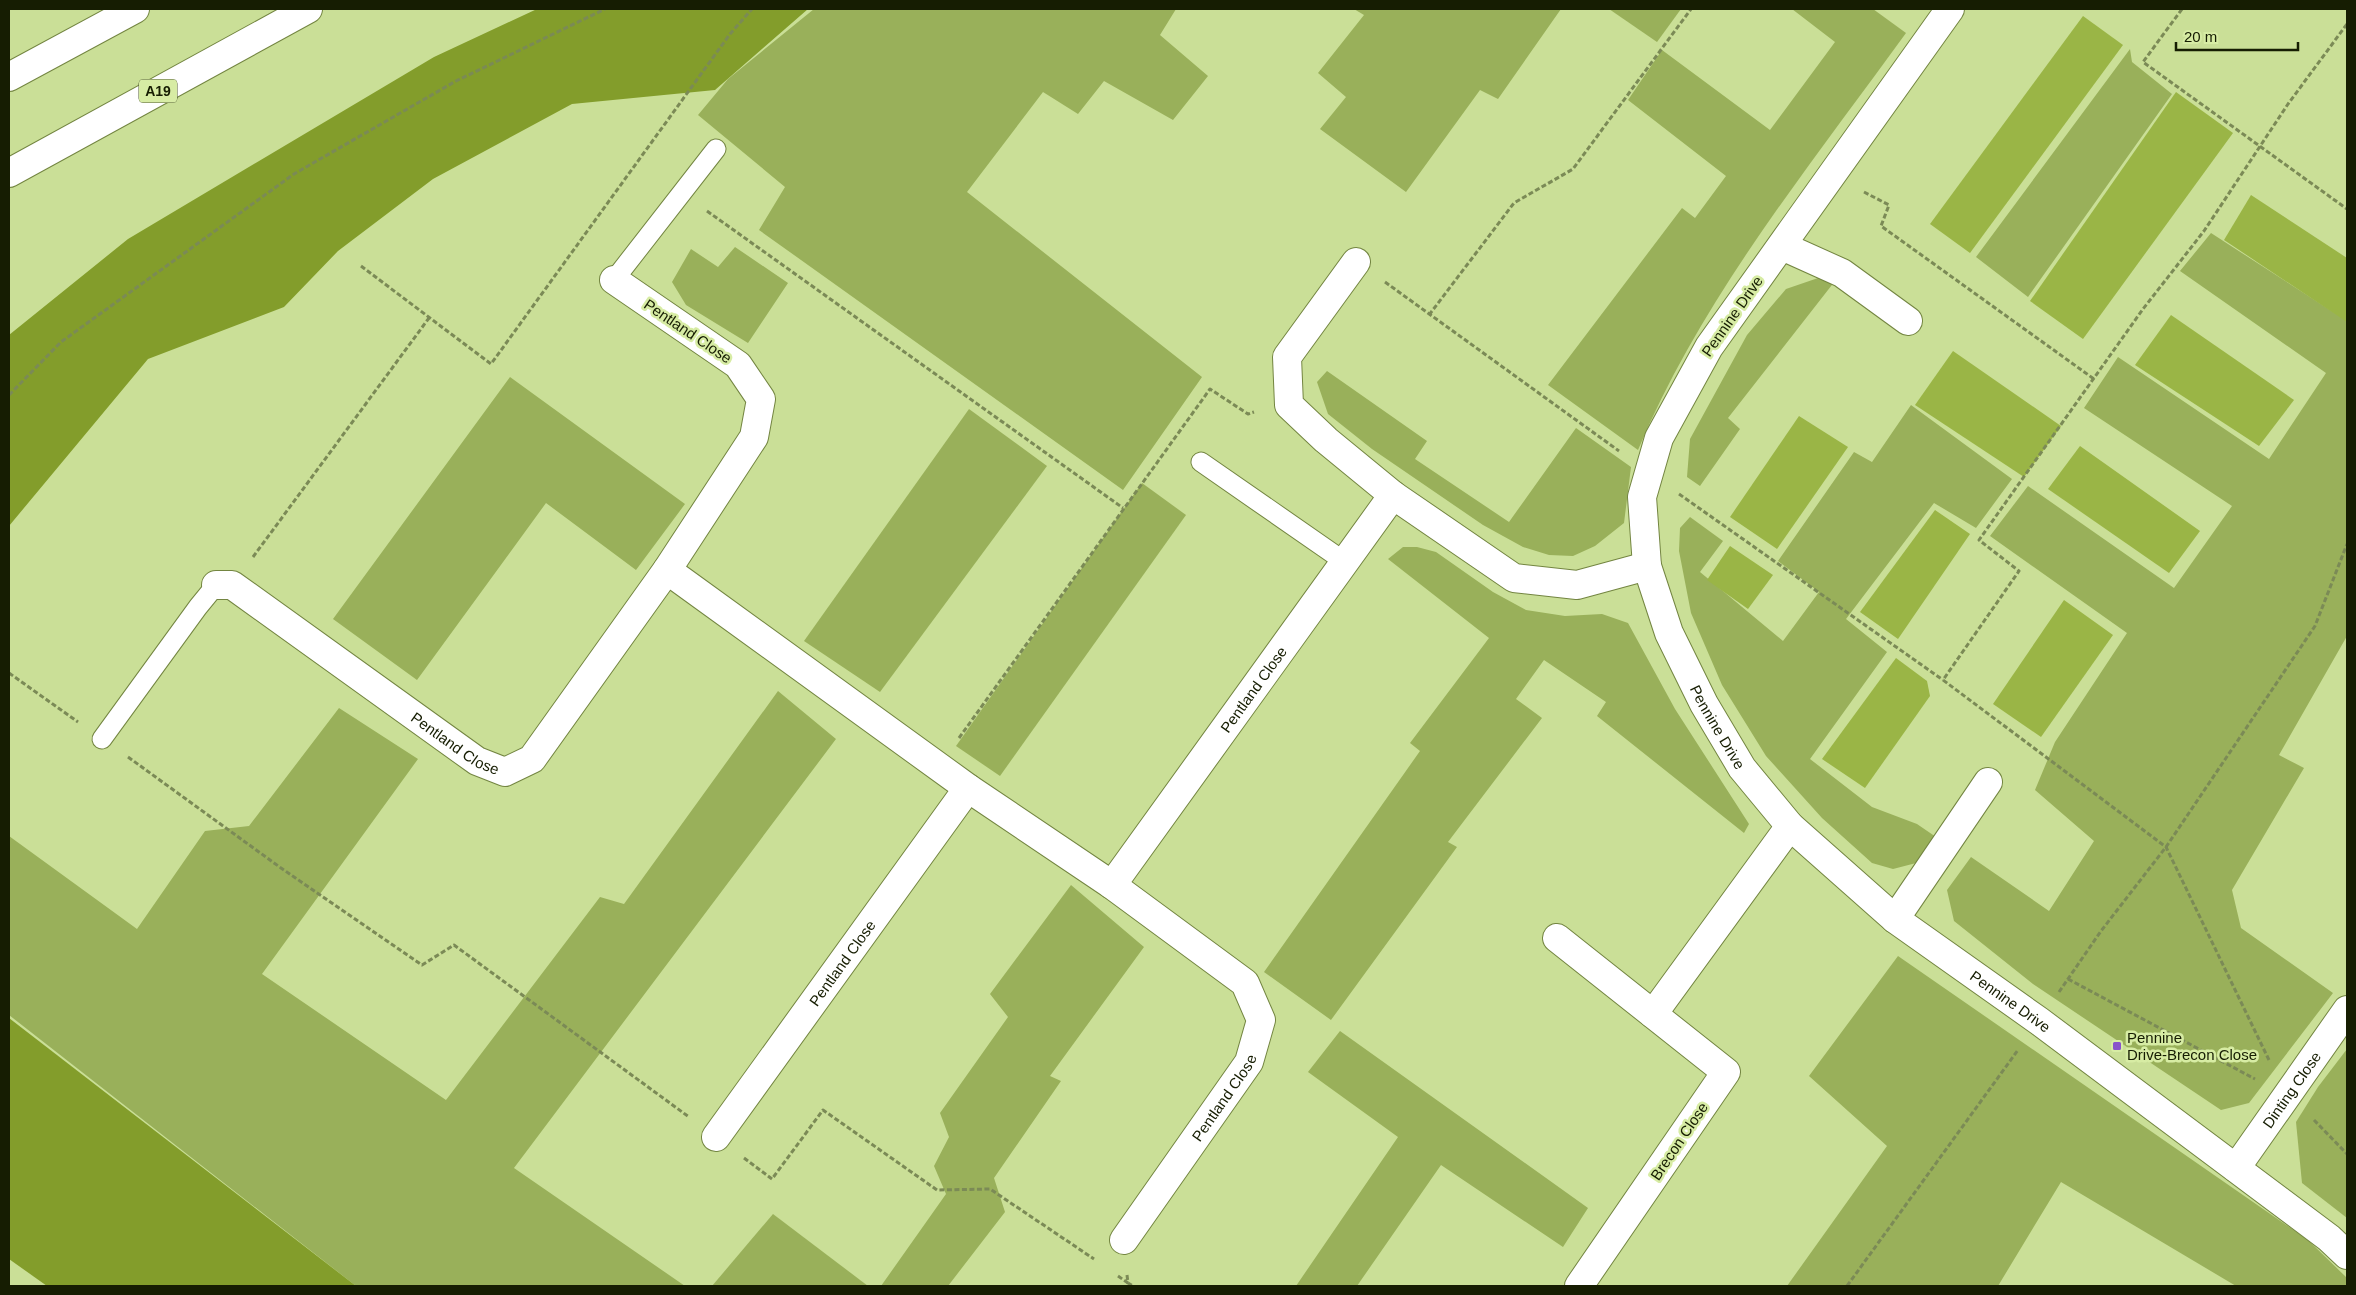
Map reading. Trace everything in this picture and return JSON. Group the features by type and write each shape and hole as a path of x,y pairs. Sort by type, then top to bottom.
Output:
{"main road":[{"path":"9,76 135,9"},
{"name":"A19","path":"9,173 308,9"},
{"name":"Pennine Drive","path":"1950,9 1709,347 1659,438 1642,497 1647,566 1669,633 1704,704 1742,768 1790,826 1895,919 2040,1021 2329,1238 2347,1256"},
{"path":"1782,246 1842,273 1908,321"},
{"path":"1356,262 1287,357 1289,405 1326,440 1393,495 1514,578 1577,584 1647,566"},
{"name":"Pentland Close","path":"224,585 477,761 505,772 532,759 667,570 754,437 761,399 738,365 614,280"},
{"name":"Pentland Close","path":"1112,885 1393,495"},
{"name":"Pentland Close","path":"667,570 938,767 1112,885 1245,983 1261,1020 1249,1062 1124,1240"},
{"path":"1895,919 1988,782"},
{"name":"Pentland Close","path":"716,1136 968,788"},
{"path":"1653,1014 1790,826"},
{"name":"Brecon Close","path":"1557,938 1726,1072 1579,1286"},
{"name":"Dinting Close","path":"2236,1168 2347,1010"}],"lane":[{"path":"614,280 683,194 716,149"},
{"path":"1201,462 1345,562"},
{"path":"102,739 198,607 224,585"}],"path":[{"path":"9,395 61,342 294,174 456,81 605,9"},
{"path":"361,266 491,364 724,42 752,9"},
{"path":"1429,315 1514,203 1573,169 1690,9"},
{"path":"2182,9 2143,62 2347,209"},
{"path":"1943,680 2019,571 1979,540 2143,309 2204,230 2288,104 2347,24"},
{"path":"1833,174 1888,205 1881,226 2094,379"},
{"path":"683,194 1123,508"},
{"path":"1356,262 1943,680 2166,847 2286,1095"},
{"path":"224,585 429,318"},
{"path":"938,767 1210,389 1248,414 1289,405"},
{"path":"1847,1286 2040,1021 2101,931 2166,847 2315,626 2347,544"},
{"path":"9,673 281,868 422,965 454,945 772,1179 823,1110 937,1190 990,1189 1096,1261"},
{"path":"2068,979 2286,1095 2300,1105 2347,1154"},
{"path":"1112,1272 1128,1283"}],"green space":[{"path":"537,9 808,9 715,90 572,104 433,179 338,251 284,307 148,359 9,526 9,335 128,239 434,57"},
{"path":"814,9 1176,9 1160,35 1208,76 1173,120 1104,81 1078,114 1043,92 967,192 1202,377 1123,490 759,230 785,187 698,115 728,79"},
{"path":"1354,9 1561,9 1498,99 1480,90 1406,192 1320,129 1346,97 1318,73 1364,15"},
{"path":"1609,9 1681,9 1657,42"},
{"path":"1792,9 1873,9 1906,33 1796,183 1726,286 1693,339 1664,394 1638,450 1548,385 1682,208 1695,218 1726,176 1628,100 1662,50 1770,130 1835,42"},
{"path":"2130,49 2132,62 2172,94 2028,297 1976,257"},
{"path":"2211,233 2347,321 2347,636 2279,755 2304,768 2232,890 2241,928 2333,993 2249,1103 2221,1110 2033,984 1954,921 1947,890 1971,857 2049,911 2094,841 2035,790 2055,742 2127,633 1990,536 2028,486 2174,588 2232,506 2084,408 2118,357 2269,459 2326,373 2180,271"},
{"path":"735,247 788,283 748,343 686,305 672,282 691,249 718,267"},
{"path":"1821,277 1835,281 1728,418 1740,429 1700,486 1687,477 1690,439 1747,335 1786,289"},
{"path":"1327,371 1427,441 1415,459 1509,522 1576,428 1631,467 1624,523 1595,546 1573,556 1549,555 1523,547 1483,525 1372,449 1328,414 1317,382"},
{"path":"510,377 685,504 636,570 546,503 417,680 333,619"},
{"path":"1911,405 2012,479 1976,528 1934,503 1846,619 1887,652 1810,759 1872,807 1917,824 1936,837 1920,862 1893,869 1872,863 1822,818 1766,756 1722,685 1691,613 1679,551 1680,528 1690,517 1723,541 1700,572 1783,641 1819,592 1778,561 1854,452 1872,462"},
{"path":"969,409 1047,466 880,692 804,641"},
{"path":"1142,483 1186,515 1000,776 956,746"},
{"path":"1403,547 1417,547 1436,552 1493,592 1526,610 1565,616 1602,614 1628,623 1675,709 1749,824 1744,833 1597,716 1606,702 1544,660 1516,699 1542,718 1448,842 1457,847 1331,1020 1264,972 1420,751 1410,743 1489,638 1388,559"},
{"path":"778,691 836,739 514,1168 685,1286 356,1286 9,1015 9,836 137,929 205,831 249,826 339,708 418,759 262,974 446,1100 600,897 624,904"},
{"path":"1071,885 1144,947 1050,1076 1061,1081 994,1178 1005,1212 948,1286 881,1286 946,1194 934,1166 949,1137 940,1113 1008,1017 990,994"},
{"path":"1898,956 2308,1240 2347,1278 2347,1286 2236,1286 2061,1182 1998,1286 1787,1286 1887,1146 1809,1076"},
{"path":"9,1018 356,1286 47,1286 9,1259"},
{"path":"1340,1031 1588,1208 1563,1247 1441,1165 1357,1286 1296,1286 1398,1137 1308,1072"},
{"path":"2347,1049 2347,1218 2302,1183 2296,1122 2318,1087"},
{"path":"773,1214 868,1286 712,1286"}],"building":[{"path":"2083,16 2123,45 1970,253 1930,224"},
{"path":"2176,92 2233,133 2083,339 2030,301"},
{"path":"2251,195 2347,258 2347,322 2224,240"},
{"path":"2171,315 2294,400 2259,446 2135,365"},
{"path":"1953,351 2061,426 2024,477 1915,405"},
{"path":"1799,416 1848,447 1777,549 1730,517"},
{"path":"2080,446 2200,531 2169,573 2048,489"},
{"path":"1935,510 1970,534 1898,639 1860,612"},
{"path":"1730,546 1773,575 1748,609 1707,580"},
{"path":"2064,600 2113,635 2041,737 1993,704"},
{"path":"1896,658 1927,681 1930,696 1865,788 1822,759"}],"place":[{"name":"Pennine Drive-Brecon Close","path":"2117,1046"}]}
